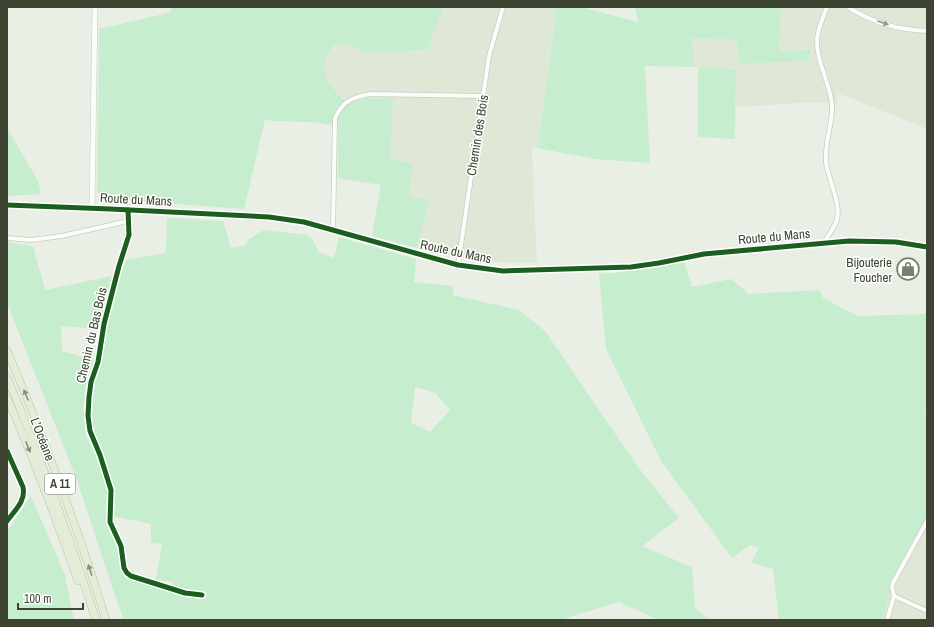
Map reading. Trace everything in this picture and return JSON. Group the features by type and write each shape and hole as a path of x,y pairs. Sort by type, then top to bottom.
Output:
{"highway":[{"name":"L’Océane","path":"7,350 61,486 106,620"},
{"name":"L’Océane","path":"7,377 46,477 96,620"},
{"path":"7,398 23,434 56,519 91,620"}],"street":[{"path":"92,208 95,7"},
{"name":"Chemin des Bois","path":"458,265 489,56 503,7"},
{"path":"825,242 835,225 837,213 826,163 826,143 832,105 830,92 818,54 817,45 818,32 827,7"},
{"path":"848,7 872,20 901,29 927,31"},
{"path":"333,230 335,118 339,109 346,101 368,94 483,96"},
{"name":"Route du Mans","path":"7,205 269,217 304,222 458,265 488,270 508,271 625,267 645,265 704,254 825,242 870,240 927,247"},
{"name":"Chemin du Bas Bois","path":"128,210 129,236 108,306 98,362 91,382 89,397 90,431 100,455 111,490 110,522 122,546 124,568 126,573 131,576 186,593 202,596"},
{"path":"7,238 31,240 62,236 128,221"},
{"path":"7,451 25,493 23,500 7,521"},
{"path":"887,620 894,596 892,587 893,583 927,521"},
{"path":"894,596 927,611"}],"shaded area":[{"path":"444,7 557,7 538,148 532,147 537,263 479,262 417,248 429,202 421,198 408,197 390,160 392,97 364,98 349,104 337,94 327,78 323,66 328,53 339,42 365,53 427,50"},
{"path":"781,7 927,7 927,129 837,93 837,103 800,103 736,107 736,71 694,67 692,38 736,40 740,64 809,61 811,50 779,51"},
{"path":"927,515 927,620 883,620 893,578"}],"green space":[{"path":"170,7 444,7 427,50 365,53 339,42 330,50 325,61 326,75 329,82 338,94 349,104 364,98 393,97 390,160 412,163 409,197 421,198 429,202 417,248 372,236 381,185 338,178 338,127 320,123 265,120 244,209 107,199 100,196 97,191 99,29 172,12"},
{"path":"557,7 581,7 638,22 635,7 781,7 779,51 811,50 809,61 740,64 736,40 692,38 694,67 645,66 650,163 594,159 538,148"},
{"path":"698,67 736,70 735,139 698,137"},
{"path":"7,128 38,181 41,194 7,196"},
{"path":"167,218 223,221 231,248 244,246 249,239 264,230 307,235 312,239 319,252 334,258 339,237 416,259 414,282 453,286 453,295 519,310 545,331 638,467 679,518 642,546 692,567 695,608 710,620 659,620 619,602 560,620 124,620 78,483 7,303 7,242 33,246 45,290 112,276 100,329 61,326 62,351 94,360 87,380 83,409 86,436 96,455 108,490 106,512 107,523 118,546 121,570 124,575 131,580 167,591 173,582 156,579 162,544 151,543 151,524 112,516 113,488 102,451 92,429 91,415 94,383 101,362 106,328 116,289 126,260 166,253","holes":["415,387 435,393 450,410 430,432 411,423"]},
{"path":"684,262 692,287 731,279 749,294 819,290 823,298 858,316 927,314 927,407 924,411 927,413 927,515 893,578 883,620 779,620 773,569 751,563 759,547 750,545 732,558 661,461 606,349 599,274"},
{"path":"31,496 65,575 74,620 7,620 7,532"}],"cycle path":[{"path":"7,205 269,217 304,222 458,265 503,271 631,267 704,254 849,241 896,242 927,247"},
{"path":"128,210 129,235 119,266 104,324 98,362 91,382 88,416 90,431 100,455 111,490 110,522 121,546 124,568 127,573 131,576 185,593 202,595"},
{"path":"7,451 24,492 19,505 7,521"}],"place":[{"name":"Bijouterie Foucher","path":"908,269"}]}
